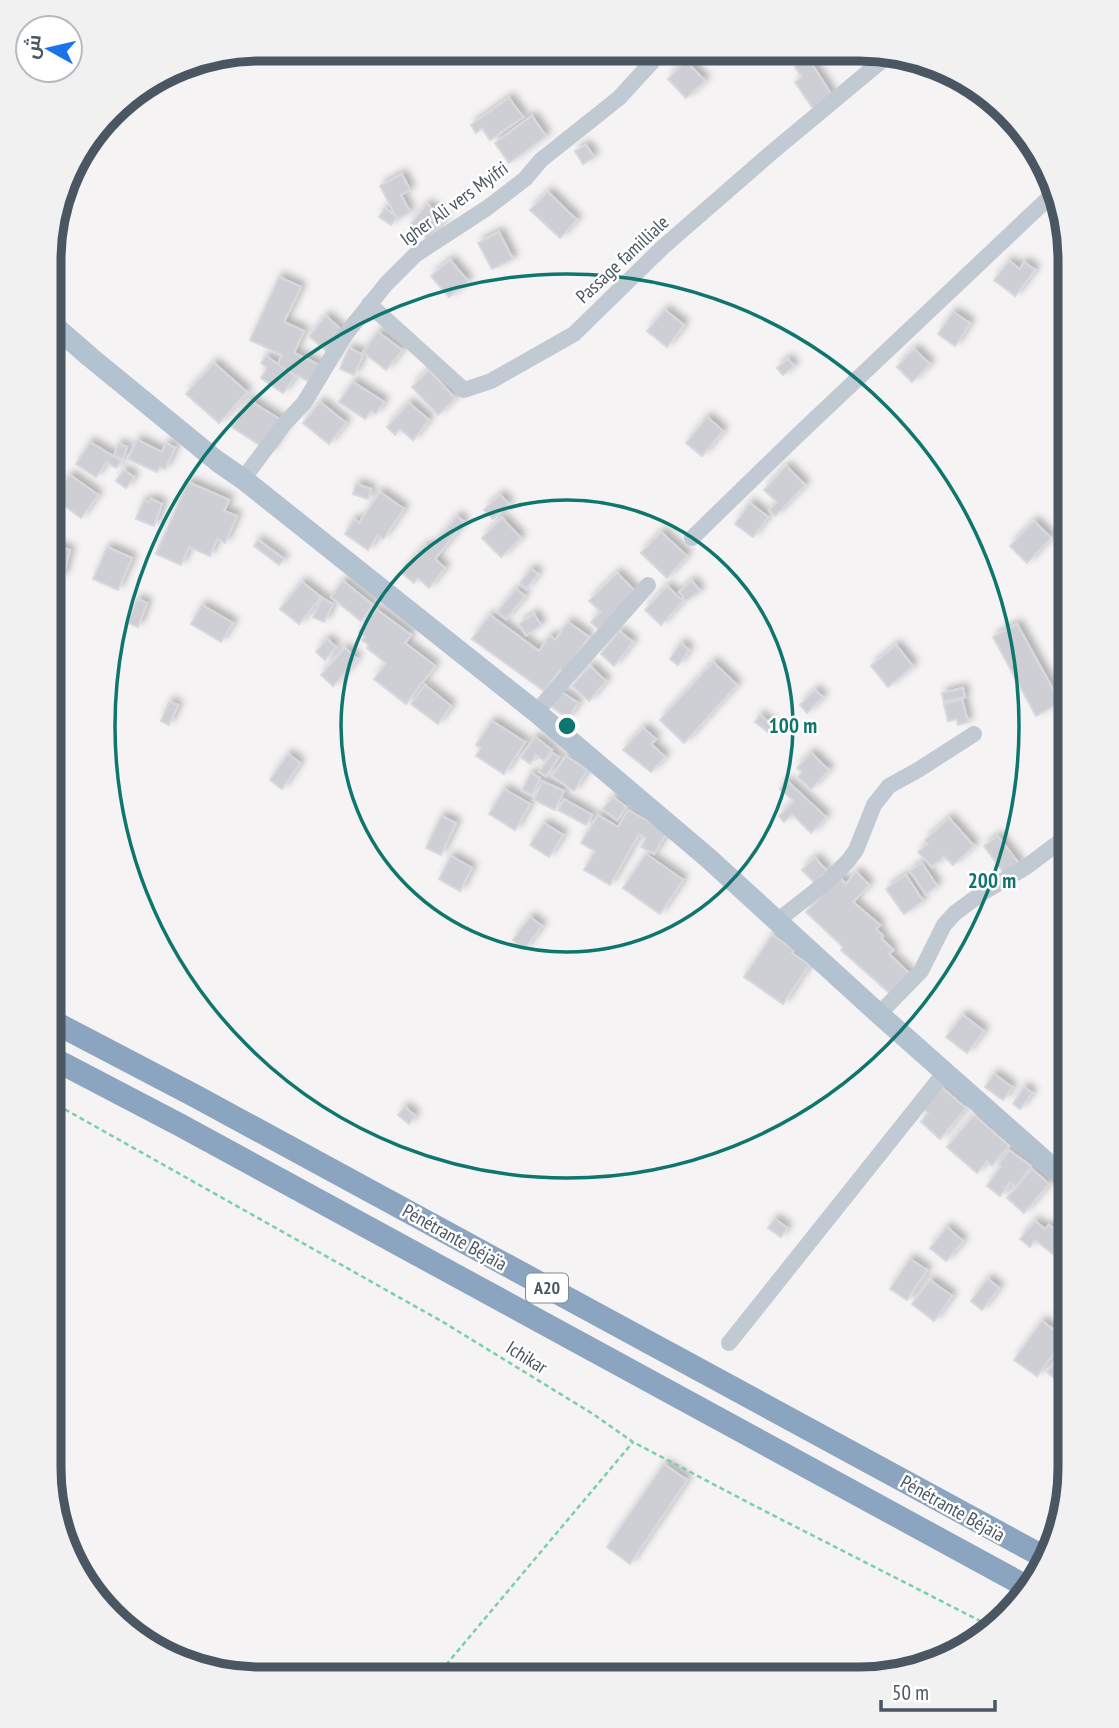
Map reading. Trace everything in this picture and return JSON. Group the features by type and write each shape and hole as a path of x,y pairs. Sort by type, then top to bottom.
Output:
{"highway":[{"name":"Pénétrante Béjaïa","path":"61,1026 1038,1554"},
{"name":"Pénétrante Béjaïa","path":"61,1063 192,1131 1020,1583"}],"main road":[{"path":"61,332 217,461 536,712 707,857 1057,1172"}],"street":[{"name":"Igher Ali vers Myifri","path":"243,479 285,423 304,403 345,335 387,283 415,255 487,208 525,179 541,160 619,98 653,61"},
{"name":"Passage familliale","path":"369,304 464,390 491,381 574,334 663,247 879,63"},
{"path":"692,538 1048,199"},
{"path":"536,712 648,585"},
{"path":"777,921 828,881 848,861 856,850 874,805 889,786 974,734"},
{"path":"879,1014 921,971 944,925 955,913 1058,843"},
{"path":"729,1343 945,1072"}],"path":[{"name":"Ichikar","path":"61,1107 443,1321 593,1414 633,1442 983,1623"},
{"path":"444,1667 633,1442"}],"building":[{"path":"686,61 705,81 686,98 668,79"},
{"path":"804,61 810,61 833,97 814,110 795,82 802,77 795,67"},
{"path":"509,98 523,117 490,140 482,128 476,133 471,125"},
{"path":"532,116 546,136 509,163 495,143"},
{"path":"586,145 594,157 583,164 575,151"},
{"path":"402,174 410,190 401,195 410,212 397,219 380,186"},
{"path":"548,192 577,220 560,238 530,210"},
{"path":"427,204 445,219 428,240 410,225"},
{"path":"385,208 397,217 391,225 379,217"},
{"path":"499,232 513,259 492,269 478,243"},
{"path":"450,260 468,281 449,297 431,276"},
{"path":"1009,261 1020,269 1024,262 1035,270 1015,296 994,280"},
{"path":"279,277 301,287 284,322 304,331 294,353 320,365 312,383 277,366 282,355 250,340"},
{"path":"665,310 684,325 667,347 647,331"},
{"path":"953,312 970,323 955,346 938,334"},
{"path":"326,316 345,333 328,353 309,336"},
{"path":"378,332 402,350 386,370 363,352"},
{"path":"349,348 363,355 354,375 340,369"},
{"path":"914,349 930,364 912,382 897,367"},
{"path":"266,356 295,376 283,393 261,378 267,368 261,363"},
{"path":"788,359 794,366 783,375 777,368"},
{"path":"214,363 247,392 219,423 186,394"},
{"path":"429,370 455,398 438,415 412,387"},
{"path":"353,382 384,402 376,414 371,411 365,419 339,402"},
{"path":"249,400 287,424 270,452 232,427"},
{"path":"320,402 346,423 329,444 303,423"},
{"path":"409,403 429,420 413,440 400,429 395,435 387,427"},
{"path":"707,417 723,431 702,456 686,443"},
{"path":"137,440 162,452 166,443 175,448 165,469 160,467 157,472 128,459"},
{"path":"90,442 121,461 116,468 106,462 96,477 76,464"},
{"path":"118,444 127,447 123,459 114,456"},
{"path":"786,466 805,485 775,516 769,510 777,502 764,490"},
{"path":"124,470 134,477 126,488 116,481"},
{"path":"70,475 98,495 81,518 61,503 61,487"},
{"path":"188,482 229,500 224,511 237,516 225,543 217,539 210,556 189,547 181,565 156,554"},
{"path":"356,484 371,489 368,499 353,494"},
{"path":"380,492 404,509 383,539 378,535 368,550 345,534 354,519 359,523"},
{"path":"500,495 509,504 493,519 484,510"},
{"path":"151,499 162,504 154,526 136,519 144,500 149,503"},
{"path":"750,503 768,517 753,537 735,524"},
{"path":"457,516 464,522 435,559 445,568 429,588 418,578 414,583 402,573 425,545 430,549"},
{"path":"502,518 521,538 501,557 482,538"},
{"path":"1034,521 1051,538 1027,563 1010,546"},
{"path":"661,532 687,556 667,578 641,553"},
{"path":"258,540 284,559 279,565 254,546"},
{"path":"107,547 132,558 118,590 93,579"},
{"path":"61,548 70,550 61,577"},
{"path":"531,569 538,574 526,589 520,583"},
{"path":"617,573 637,593 601,632 591,622 601,612 589,601"},
{"path":"343,581 373,605 361,621 331,597"},
{"path":"692,581 700,591 686,601 679,592"},
{"path":"302,582 321,597 299,624 280,609"},
{"path":"667,586 683,601 661,625 645,610"},
{"path":"516,589 525,596 506,619 497,612"},
{"path":"322,598 333,604 324,622 313,617"},
{"path":"137,599 147,603 138,627 128,623"},
{"path":"202,605 233,623 221,642 191,624"},
{"path":"376,609 411,635 405,643 435,666 406,704 374,679 386,663 367,648 369,645 362,640 365,637 359,632"},
{"path":"534,614 541,625 526,635 519,624"},
{"path":"490,615 539,651 550,636 555,640 568,622 589,637 566,675 560,670 544,691 472,639"},
{"path":"1017,624 1058,698 1058,703 1036,716 993,637"},
{"path":"619,631 633,642 614,666 601,654"},
{"path":"327,639 336,647 325,660 316,652"},
{"path":"681,643 689,650 678,665 670,659"},
{"path":"896,645 913,666 888,687 871,666"},
{"path":"345,648 357,659 333,686 321,675"},
{"path":"713,662 737,685 684,743 660,720"},
{"path":"590,666 606,681 589,701 572,686"},
{"path":"425,685 451,706 438,724 411,704"},
{"path":"963,688 965,697 944,702 942,693"},
{"path":"815,690 823,697 807,713 800,705"},
{"path":"560,691 578,703 568,718 550,706"},
{"path":"962,699 968,722 958,725 957,719 948,721 944,704"},
{"path":"169,702 178,705 169,725 161,721"},
{"path":"760,715 773,726 768,732 755,722"},
{"path":"492,721 525,742 504,774 476,756 481,748 476,745"},
{"path":"643,728 656,739 651,744 665,757 651,772 623,750"},
{"path":"535,737 552,750 544,761 536,755 530,764 521,757"},
{"path":"553,753 559,757 546,776 539,772"},
{"path":"811,753 829,770 811,789 798,777 802,772 797,768"},
{"path":"288,754 300,763 282,789 270,780"},
{"path":"566,756 587,770 574,791 552,776"},
{"path":"531,773 540,778 532,795 522,790"},
{"path":"542,781 564,791 555,810 534,800"},
{"path":"787,781 826,817 811,833 792,814 784,822 779,816 794,801 780,789"},
{"path":"504,789 530,804 515,830 489,814"},
{"path":"613,797 626,807 617,820 603,809"},
{"path":"564,799 592,815 586,825 558,810"},
{"path":"628,810 667,832 654,854 641,847 646,838 639,834 610,885 584,870 595,851 581,843 598,815 618,827"},
{"path":"441,816 456,823 441,855 426,848"},
{"path":"949,818 974,846 953,865 944,856 932,867 918,852 928,844 925,840"},
{"path":"544,823 563,835 549,857 530,845"},
{"path":"998,836 1020,865 1006,876 984,846"},
{"path":"646,854 683,880 660,914 623,888"},
{"path":"451,856 472,868 460,891 439,879"},
{"path":"815,858 827,871 815,883 802,870"},
{"path":"922,863 937,886 926,894 910,871"},
{"path":"856,872 869,885 853,902 880,925 876,929 893,950 889,954 913,977 894,997 841,950 843,947 806,912 839,877 846,884"},
{"path":"906,875 923,901 904,914 886,889"},
{"path":"530,917 542,926 524,949 513,940"},
{"path":"772,935 794,950 792,953 809,965 783,1004 744,977"},
{"path":"963,1015 984,1031 967,1053 946,1037"},
{"path":"994,1074 1012,1087 1003,1100 985,1087"},
{"path":"941,1087 966,1108 940,1139 921,1122 928,1113 923,1108"},
{"path":"1024,1087 1032,1093 1020,1109 1013,1104"},
{"path":"405,1107 415,1116 409,1124 398,1115"},
{"path":"974,1115 1009,1146 992,1166 987,1161 977,1173 947,1147"},
{"path":"1009,1150 1031,1166 1016,1187 1010,1182 1000,1196 987,1186"},
{"path":"1032,1169 1049,1184 1024,1213 1007,1198"},
{"path":"775,1219 787,1228 781,1237 768,1228"},
{"path":"1035,1221 1045,1229 1049,1225 1057,1232 1057,1248 1053,1254 1035,1240 1030,1247 1020,1239"},
{"path":"947,1227 963,1241 946,1261 930,1248"},
{"path":"910,1259 927,1270 907,1300 890,1289"},
{"path":"988,1279 999,1288 982,1310 971,1301"},
{"path":"930,1280 952,1296 934,1321 912,1304"},
{"path":"1042,1321 1057,1332 1057,1349 1037,1376 1014,1360"},
{"path":"1057,1360 1057,1380 1047,1372"},
{"path":"664,1464 687,1480 630,1564 607,1547"}]}
